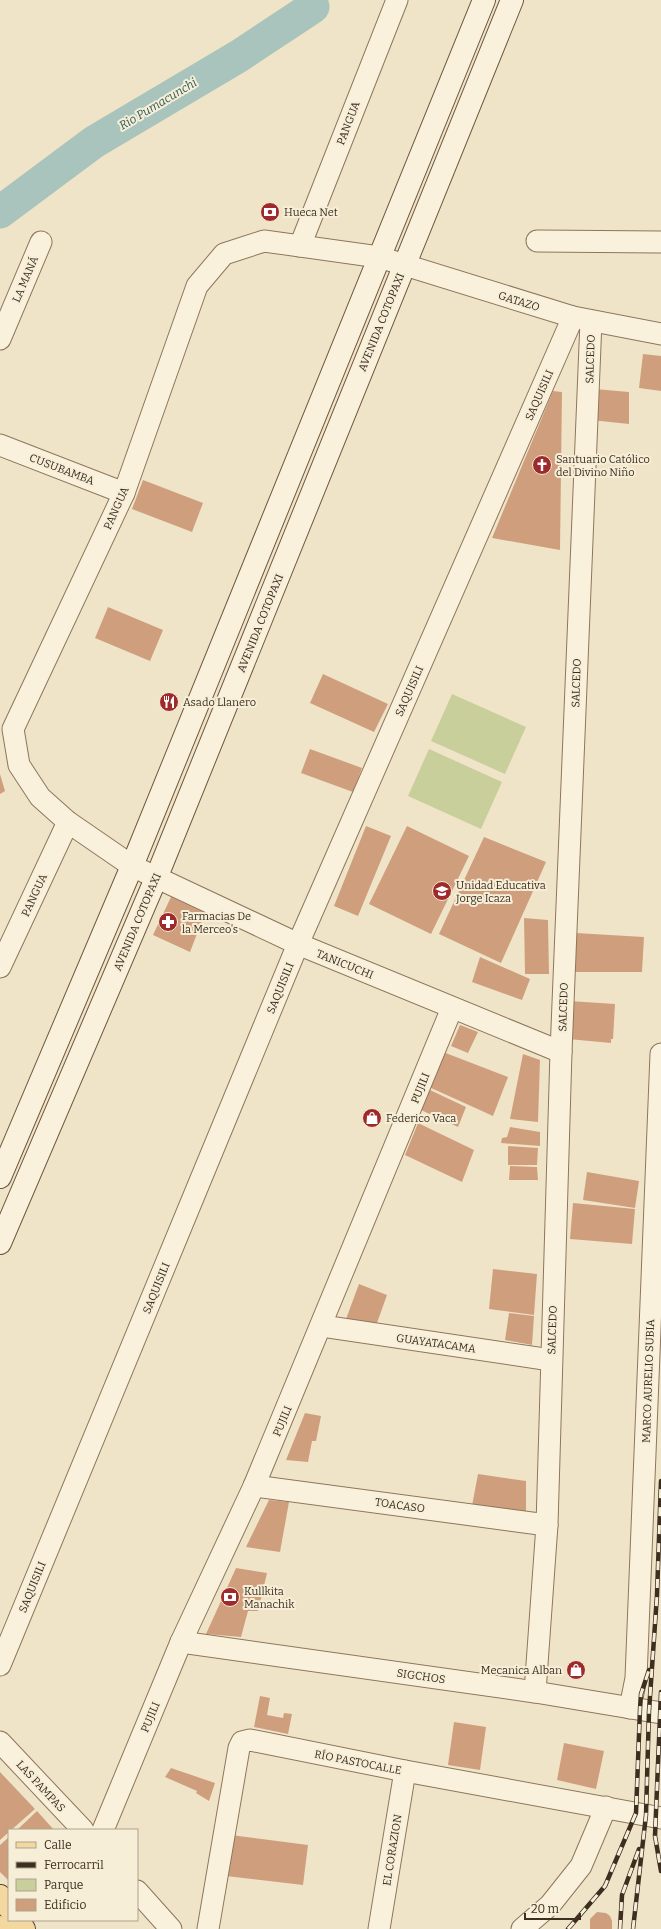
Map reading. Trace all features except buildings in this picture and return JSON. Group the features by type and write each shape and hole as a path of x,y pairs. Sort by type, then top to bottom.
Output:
{"main road":[{"path":"0,1177 132,866 484,0"},
{"name":"AVENIDA COTOPAXI","path":"0,1242 157,876 512,0"},
{"path":"248,580 273,589"},
{"path":"0,1896 8,1907"}],"street":[{"name":"PANGUA","path":"300,246 397,0"},
{"name":"PANGUA","path":"132,866 68,822 40,797 19,765 13,729 124,493 196,286 224,254 264,241 379,257"},
{"path":"537,241 661,242"},
{"name":"LA MANÁ","path":"0,339 41,242"},
{"name":"GATAZO","path":"379,257 582,319 661,334"},
{"name":"SAQUISILI","path":"0,1665 298,944 582,319"},
{"name":"SALCEDO","path":"535,1692 547,1525 582,319"},
{"name":"CUSUBAMBA","path":"0,444 124,493"},
{"name":"PANGUA","path":"0,967 68,822"},
{"name":"TANICUCHI","path":"132,866 157,876 298,944 561,1052"},
{"name":"PUJILI","path":"103,1829 181,1642 254,1486 322,1326 452,1008"},
{"name":"MARCO AURELIO SUBIA","path":"630,1708 636,1678 661,1054"},
{"name":"GUAYATACAMA","path":"322,1326 551,1360"},
{"name":"TOACASO","path":"254,1486 547,1525"},
{"name":"SIGCHOS","path":"181,1642 535,1692 661,1713"},
{"name":"RÍO PASTOCALLE","path":"208,1929 239,1748 242,1742 250,1740 405,1772 661,1818"},
{"name":"LAS PAMPAS","path":"0,1742 82,1829"},
{"name":"EL CORAZION","path":"379,1929 405,1772"},
{"path":"522,1929 550,1905 581,1866 606,1807"},
{"path":"138,1892 171,1929"}],"green space":[{"path":"452,694 526,727 505,774 431,741"},
{"path":"429,749 502,782 481,829 408,796"}],"waterway":[{"name":"Rio Pumacunchi","path":"0,212 94,142 239,56 313,7 311,0"}],"railway":[{"path":"633,1929 646,1815 649,1711 657,1595 661,1481"},
{"path":"568,1929 605,1886 636,1813 641,1694 649,1670"},
{"path":"661,1692 655,1836 661,1871"},
{"path":"620,1929 622,1895 639,1849"}],"place":[{"name":"Hueca Net","path":"270,212"},
{"name":"Santuario Católico del Divino Niño","path":"542,465"},
{"name":"Asado Llanero","path":"169,702"},
{"name":"Unidad Educativa Jorge Icaza","path":"442,891"},
{"name":"Farmacias De la Merceo's","path":"168,922"},
{"name":"Federico Vaca","path":"372,1118"},
{"name":"Kullkita Manachik","path":"230,1597"},
{"name":"Mecanica Alban","path":"576,1670"}]}
